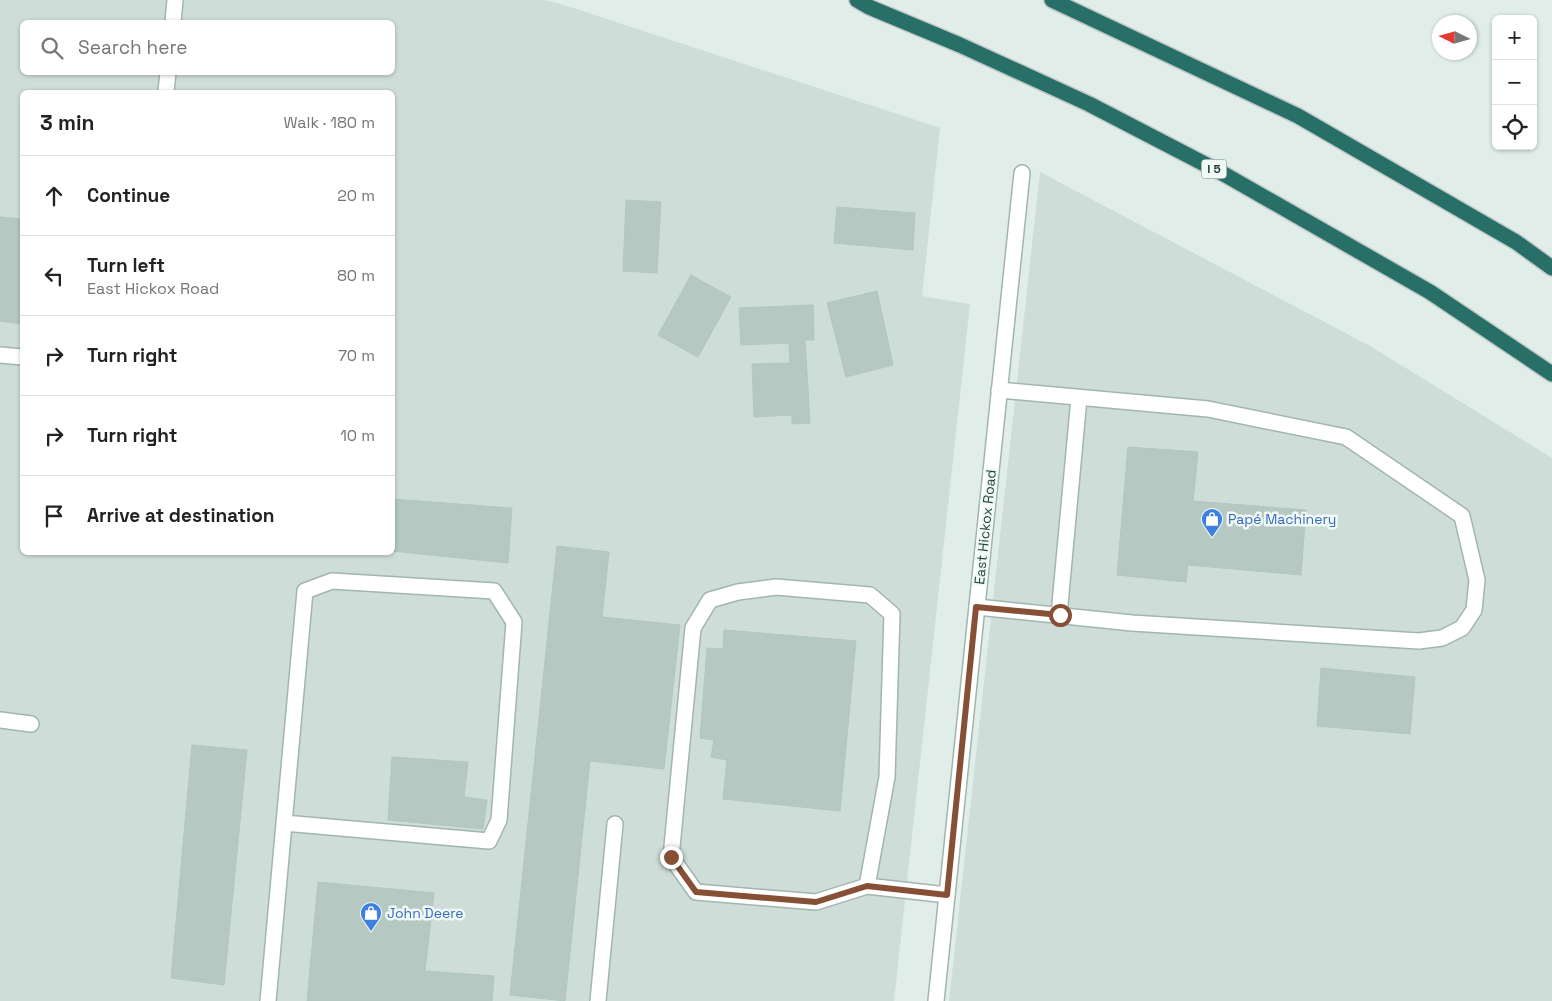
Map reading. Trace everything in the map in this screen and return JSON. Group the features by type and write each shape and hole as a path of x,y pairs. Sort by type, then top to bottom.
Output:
{"highway":[{"name":"I 5","path":"857,0 1090,104 1222,173 1430,292 1552,374"},
{"path":"1052,0 1298,116 1516,242 1552,268"}],"street":[{"path":"173,20 174,0"},
{"path":"166,90 168,75"},
{"name":"East Hickox Road","path":"936,1001 1022,173"},
{"path":"0,355 20,357"},
{"path":"976,607 1132,623 1419,641 1442,638 1462,628 1474,610 1477,580 1462,516 1346,437 1208,409 999,390"},
{"path":"1060,615 1078,398"},
{"path":"268,1001 284,823 305,591 332,581 494,591 514,622 499,820 489,841 284,823"},
{"path":"867,886 887,777 892,614 870,595 776,587 738,592 710,600 693,628 671,857 696,892 816,902 867,886 947,895"},
{"path":"0,720 32,724"},
{"path":"598,1001 615,824"}],"shaded area":[{"path":"0,0 543,0 558,3 940,128 922,296 970,304 894,1001 0,1001"},
{"name":"Papé Machinery","path":"1040,172 1370,346 1552,458 1552,1001 949,1001"}],"building":[{"path":"626,200 661,202 657,273 623,271"},
{"path":"837,207 915,213 913,250 834,243"},
{"path":"0,217 20,219 20,324 0,321"},
{"path":"691,275 731,297 698,357 658,335"},
{"path":"877,291 893,365 846,377 827,303"},
{"path":"813,305 814,340 805,340 810,423 792,424 792,415 754,417 752,364 790,363 789,343 741,345 739,308"},
{"name":"Papé Machinery","path":"1128,447 1198,452 1193,501 1306,510 1301,575 1188,565 1186,582 1117,575"},
{"path":"395,499 512,508 508,563 395,551"},
{"path":"557,546 609,552 602,617 680,625 664,769 590,761 565,1001 510,995"},
{"path":"724,630 856,641 840,811 723,799 727,760 711,757 714,740 700,738 707,648 723,649"},
{"path":"1321,668 1415,677 1410,734 1317,726"},
{"path":"192,745 247,750 224,985 171,978"},
{"path":"392,757 468,762 464,797 487,800 483,829 388,820"},
{"name":"John Deere","path":"318,882 434,893 425,971 494,976 492,1001 307,1001"}],"place":[{"name":"Papé Machinery","path":"1212,538"},
{"name":"John Deere","path":"371,932"}],"route":[{"path":"671,857 696,892 816,902 867,886 947,895 976,607 1060,615"}]}
